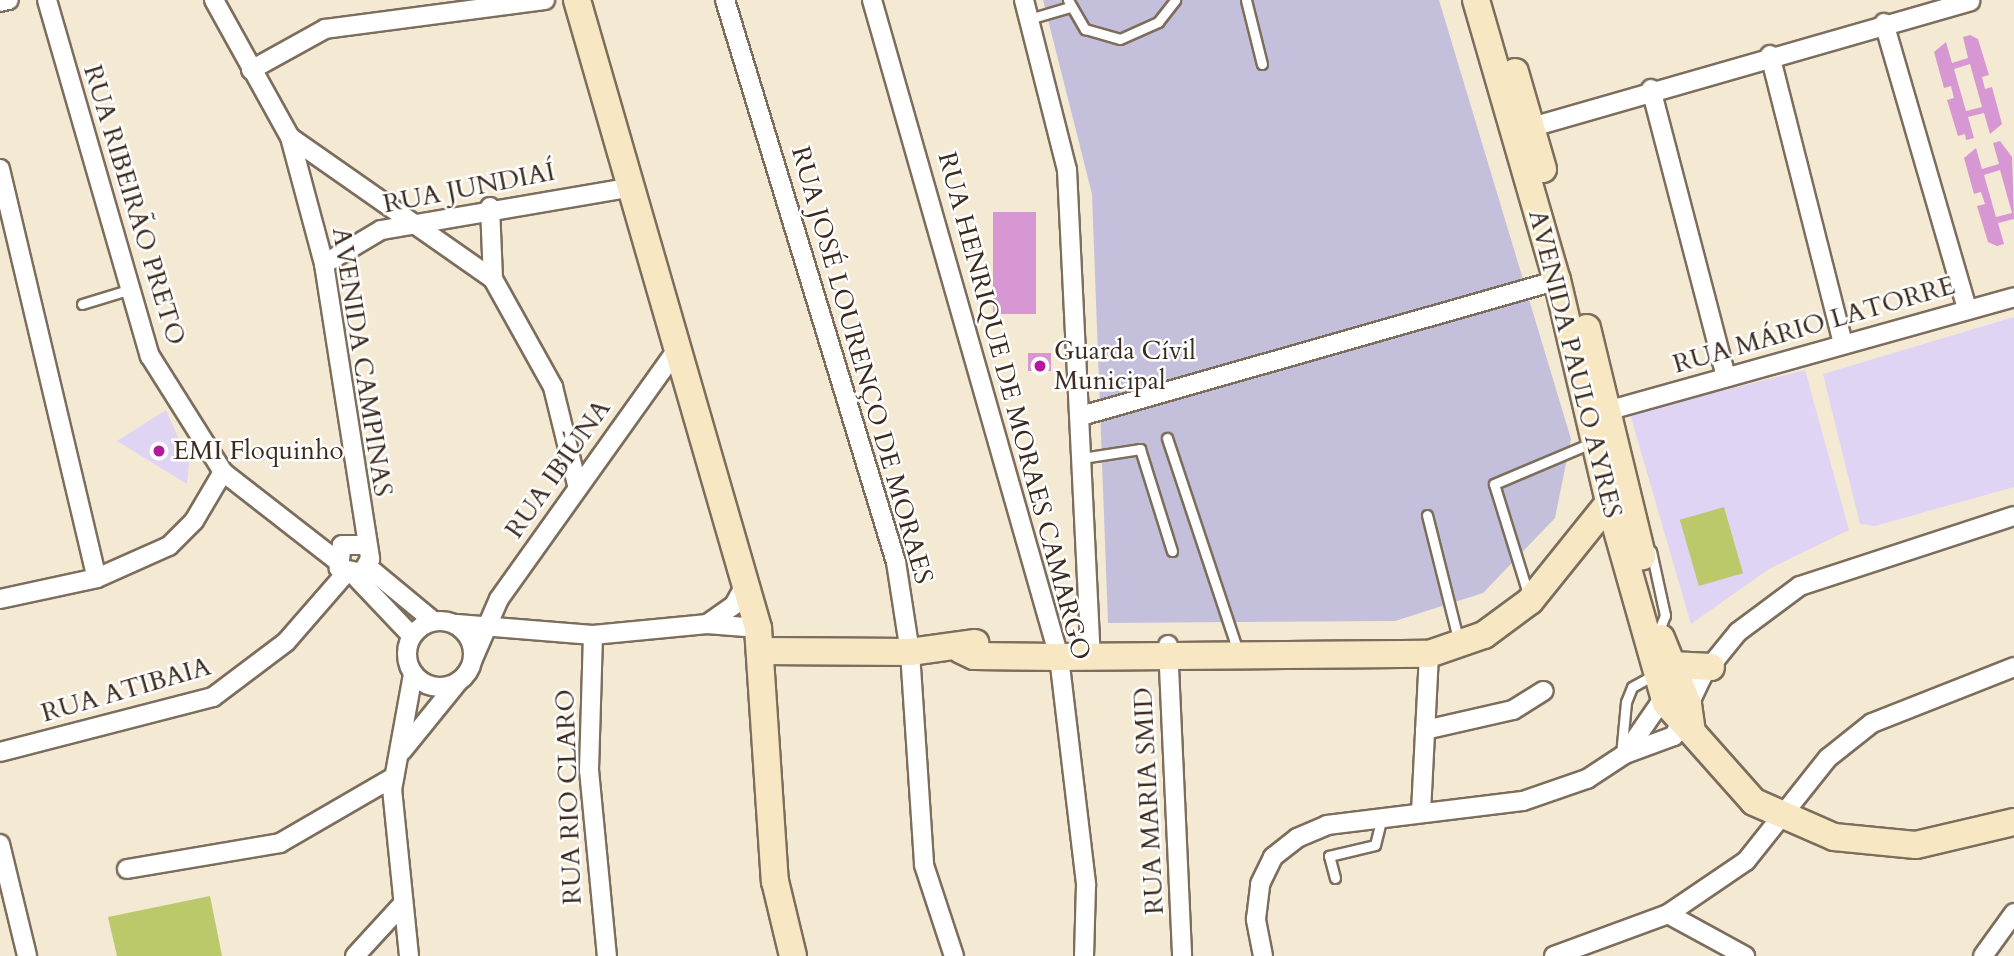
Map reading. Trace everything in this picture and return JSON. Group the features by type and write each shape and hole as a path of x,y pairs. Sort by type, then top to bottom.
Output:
{"main road":[{"path":"578,0 760,639 775,881 793,956"},
{"name":"AVENIDA PAULO AYRES","path":"1476,0 1557,280 1607,420"},
{"name":"AVENIDA PAULO AYRES","path":"1493,0 1532,127 1607,420 1617,493 1629,540 1659,631 1683,691"},
{"path":"1503,93 1519,123 1532,127"},
{"path":"760,639 910,652 961,650 974,656 1090,648 1239,653 1429,654 1484,635 1530,601 1617,493"},
{"path":"1581,538 1597,534 1629,540"},
{"name":"AVENIDA PAULO AYRES","path":"1629,540 1683,691"},
{"path":"1683,691 1754,802 1783,817 1834,837 1916,845 2014,822"}],"street":[{"path":"0,2 9,0"},
{"name":"RUA RIBEIRÃO PRETO","path":"47,0 128,290 172,399 223,472 351,569"},
{"name":"AVENIDA CAMPINAS","path":"214,0 290,137 324,264 364,545 351,569"},
{"path":"251,70 312,32 431,8 545,0"},
{"name":"RUA JOSÉ LOURENÇO DE MORAES","path":"725,0 896,562 910,652 924,865 954,956"},
{"name":"RUA HENRIQUE DE MORAES CAMARGO","path":"872,0 1056,649 1086,885 1084,956"},
{"path":"1024,0 1067,170 1081,416 1090,648"},
{"path":"1532,127 1651,89 1970,1"},
{"path":"1884,23 1967,309"},
{"path":"1770,55 1843,344"},
{"path":"1651,89 1726,377"},
{"path":"290,137 494,279"},
{"path":"0,169 97,578"},
{"name":"RUA JUNDIAÍ","path":"324,264 363,238 412,222 490,207 632,187"},
{"path":"490,207 494,279 553,387 577,485"},
{"path":"1081,416 1557,280"},
{"name":"RUA MÁRIO LATORRE","path":"1607,420 1726,377 2014,297"},
{"name":"RUA IBIÚNA","path":"473,659 484,623 577,485 678,348"},
{"path":"0,599 97,578 169,546 194,521 223,472"},
{"path":"1263,956 1256,919 1260,884 1273,857 1327,825 1523,802 1587,779 1623,756 1738,632 1800,586 2014,516"},
{"path":"364,545 349,541 351,569 411,635"},
{"path":"351,569 432,620 593,635 707,624 760,639"},
{"name":"RUA ATIBAIA","path":"0,752 213,697 286,642 351,569"},
{"path":"707,624 734,605 746,583"},
{"path":"409,956 401,906 394,778 413,675 407,662 411,635 432,620"},
{"path":"399,754 458,682 473,659 473,645 457,624"},
{"name":"RUA RIO CLARO","path":"593,635 589,770 607,956"},
{"name":"RUA MARIA SMID","path":"1175,651 1182,956"},
{"path":"1421,813 1429,654"},
{"path":"1554,956 1668,914 1746,861 1828,758 1872,723 2014,667"},
{"path":"413,675 434,687 458,682"},
{"path":"1425,730 1513,710 1544,691"},
{"path":"1623,756 1664,744 1683,691"},
{"path":"127,869 280,844 394,778"},
{"path":"0,844 27,956"},
{"path":"355,956 401,906"},
{"path":"1983,956 2014,913"},
{"path":"1668,914 1745,956"}],"lane":[{"path":"1029,19 1069,4 1085,29 1120,39 1158,23 1175,0"},
{"path":"1246,0 1262,64"},
{"path":"82,304 128,290"},
{"path":"1530,601 1494,484 1607,420"},
{"path":"1167,438 1239,653"},
{"path":"1082,458 1140,449 1172,551"},
{"path":"1427,514 1459,644"},
{"path":"1623,756 1626,702 1632,687 1683,691"},
{"path":"1335,878 1329,856 1375,845 1382,817"}],"shaded area":[{"path":"1043,0 1439,0 1571,439 1555,518 1483,593 1395,621 1108,623 1092,194"},
{"path":"2014,317 2014,487 1875,526 1860,524 1823,374"},
{"path":"1805,370 1849,530 1769,569 1691,624 1630,414"},
{"name":"EMI Floquinho","path":"166,410 189,462 187,484 117,441"}],"green space":[{"path":"1724,507 1743,573 1699,586 1680,520"},
{"path":"210,896 222,956 117,956 108,917"}],"building":[{"path":"1970,35 1978,39 1989,75 1982,77 1985,89 1992,87 2002,124 1990,134 1984,113 1968,117 1974,138 1966,140 1965,134 1958,136 1947,100 1954,98 1951,86 1944,88 1934,52 1946,42 1952,63 1968,58 1963,37","holes":["1970,64 1982,107 1966,111 1954,69"]},
{"path":"2000,141 2012,157 2014,219 1998,223 2004,244 1997,246 1988,242 1977,206 1985,204 1981,192 1974,194 1964,158 1976,148 1982,169 1999,164 1993,143","holes":["2000,170 2012,213 1996,217 1984,175"]},
{"path":"993,212 1036,212 1036,314 993,314"},
{"name":"Guarda Cívil Municipal","path":"1028,353 1051,353 1051,371 1028,371"}],"place":[{"name":"Guarda Cívil Municipal","path":"1040,366"},
{"name":"EMI Floquinho","path":"159,451"}]}
